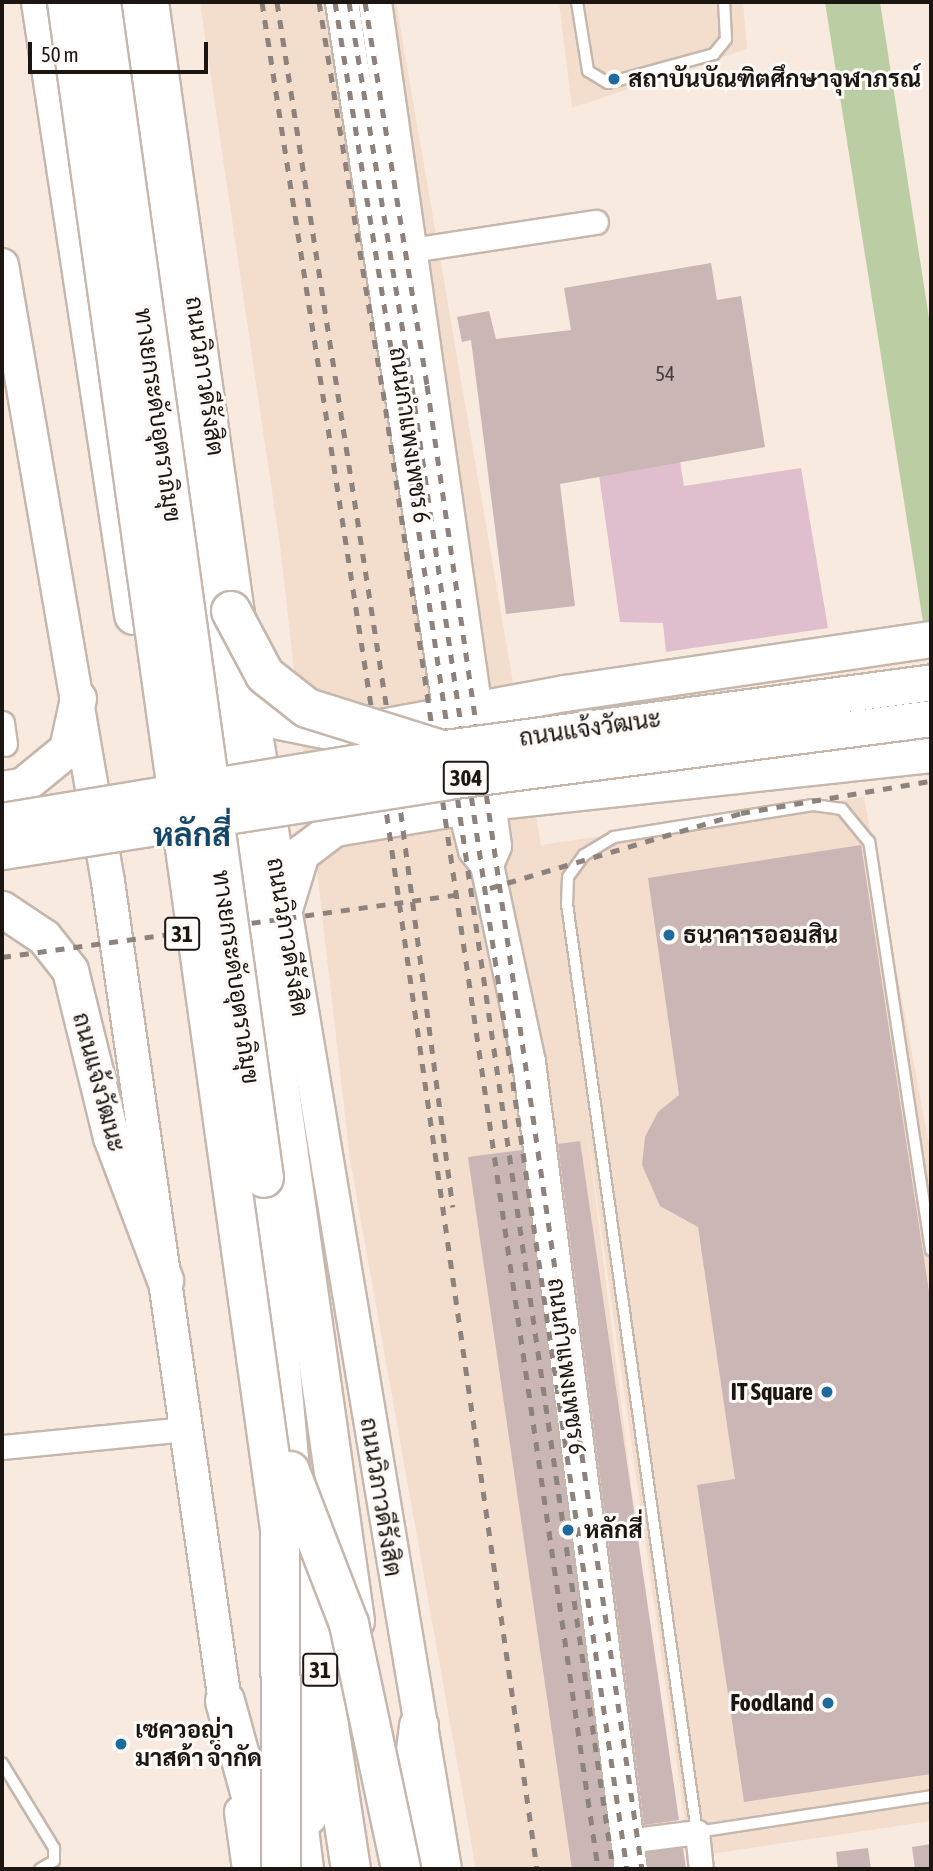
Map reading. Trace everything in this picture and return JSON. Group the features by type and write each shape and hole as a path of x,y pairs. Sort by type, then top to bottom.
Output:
{"highway":[{"name":"31","path":"41,2 222,1196 304,1869"},
{"name":"ทางยกระดับอุตราภิมุข","path":"67,2 280,1529 313,1869"},
{"name":"ทางยกระดับอุตราภิมุข","path":"101,2 264,1178 290,1471 351,1869"},
{"name":"ถนนวิภาวดีรังสิต","path":"126,2 298,1187 415,1865"},
{"path":"135,2 231,611 265,675 307,708 438,749"},
{"path":"290,1471 349,1624 415,1865"},
{"path":"280,1529 281,1869"},
{"path":"225,1701 271,1869"},
{"path":"415,1865 412,1785 419,1726"}],"main road":[{"name":"ถนนวิภาวดีรังสิต","path":"152,2 249,693 419,1726"},
{"name":"ถนนกำแพงเพชร 6","path":"342,2 477,805 495,846 487,865 529,1062 629,1855"},
{"name":"ถนนกำแพงเพชร 6","path":"375,2 412,250 463,710"},
{"path":"2,265 7,322 78,698 187,1429 249,1869"},
{"name":"ถนนแจ้งวัฒนะ","path":"249,693 279,721 315,732 343,734 565,693 931,639"},
{"name":"ถนนแจ้งวัฒนะ","path":"2,821 438,749 931,682"},
{"path":"565,693 537,722 533,750 552,784 581,793"},
{"path":"2,789 30,781 66,749 78,698"},
{"name":"ถนนแจ้งวัฒนะ","path":"2,851 447,781 931,718"},
{"path":"283,912 300,853 334,828 477,805 931,754"},
{"name":"ถนนแจ้งวัฒนะ","path":"2,909 44,937 69,970 111,1137 165,1280"}],"street":[{"path":"412,250 596,222"},
{"path":"2,1447 187,1429"},
{"path":"629,1855 697,1832 701,1869"}],"lane":[{"path":"577,2 588,71 608,83 714,54 726,39 724,2"},
{"path":"931,1250 869,842 842,809 813,805 614,836 584,855 568,877 567,904 697,1832 931,1796"},
{"path":"2,1763 54,1848 54,1861 40,1869"}],"shaded area":[{"path":"200,2 396,2 541,845 864,797 931,1154 931,1821 690,1857 586,1122 679,1869 476,1869 350,1159 280,546"},
{"name":"สถาบันบัณฑิตศึกษาจุฬาภรณ์","path":"559,2 743,2 747,49 572,108"},
{"path":"825,2 880,2 931,331 931,672"},
{"path":"680,461 684,486 801,468 828,628 666,652 663,623 620,622 599,475"}],"building":[{"path":"711,263 717,300 741,296 765,447 560,484 575,606 506,614 471,340 462,342 457,317 489,311 496,339 571,330 564,288"},
{"name":"IT Square","path":"861,845 931,1305 931,1774 744,1802 697,1485 735,1479 698,1227 660,1206 642,1165 645,1137 658,1112 679,1095 648,878"},
{"path":"580,1141 679,1820 644,1825 558,1144"},
{"path":"522,1150 613,1869 572,1869 468,1157"},
{"path":"931,1844 931,1869 915,1869 912,1847"},
{"path":"683,1848 686,1869 649,1869 647,1852"},
{"path":"868,1848 871,1869 838,1869 836,1852"}],"railway":[{"path":"262,2 374,725 537,1869"},
{"path":"277,2 389,723 453,1207"},
{"path":"319,2 383,391 598,1869"},
{"path":"335,2 398,389 613,1869"},
{"path":"349,2 412,387 627,1869"},
{"path":"365,2 427,385 642,1869"},
{"path":"490,888 741,813 931,781"},
{"path":"2,957 463,894"}],"place":[{"name":"สถาบันบัณฑิตศึกษาจุฬาภรณ์","path":"614,79"},
{"name":"ธนาคารออมสิน","path":"669,935"},
{"name":"IT Square","path":"827,1392"},
{"name":"หลักสี่","path":"568,1530"},
{"name":"Foodland","path":"828,1703"},
{"name":"เซควอญ่า มาสด้า จำกัด","path":"121,1744"}],"district":[{"name":"หลักสี่","path":"192,835"}]}
